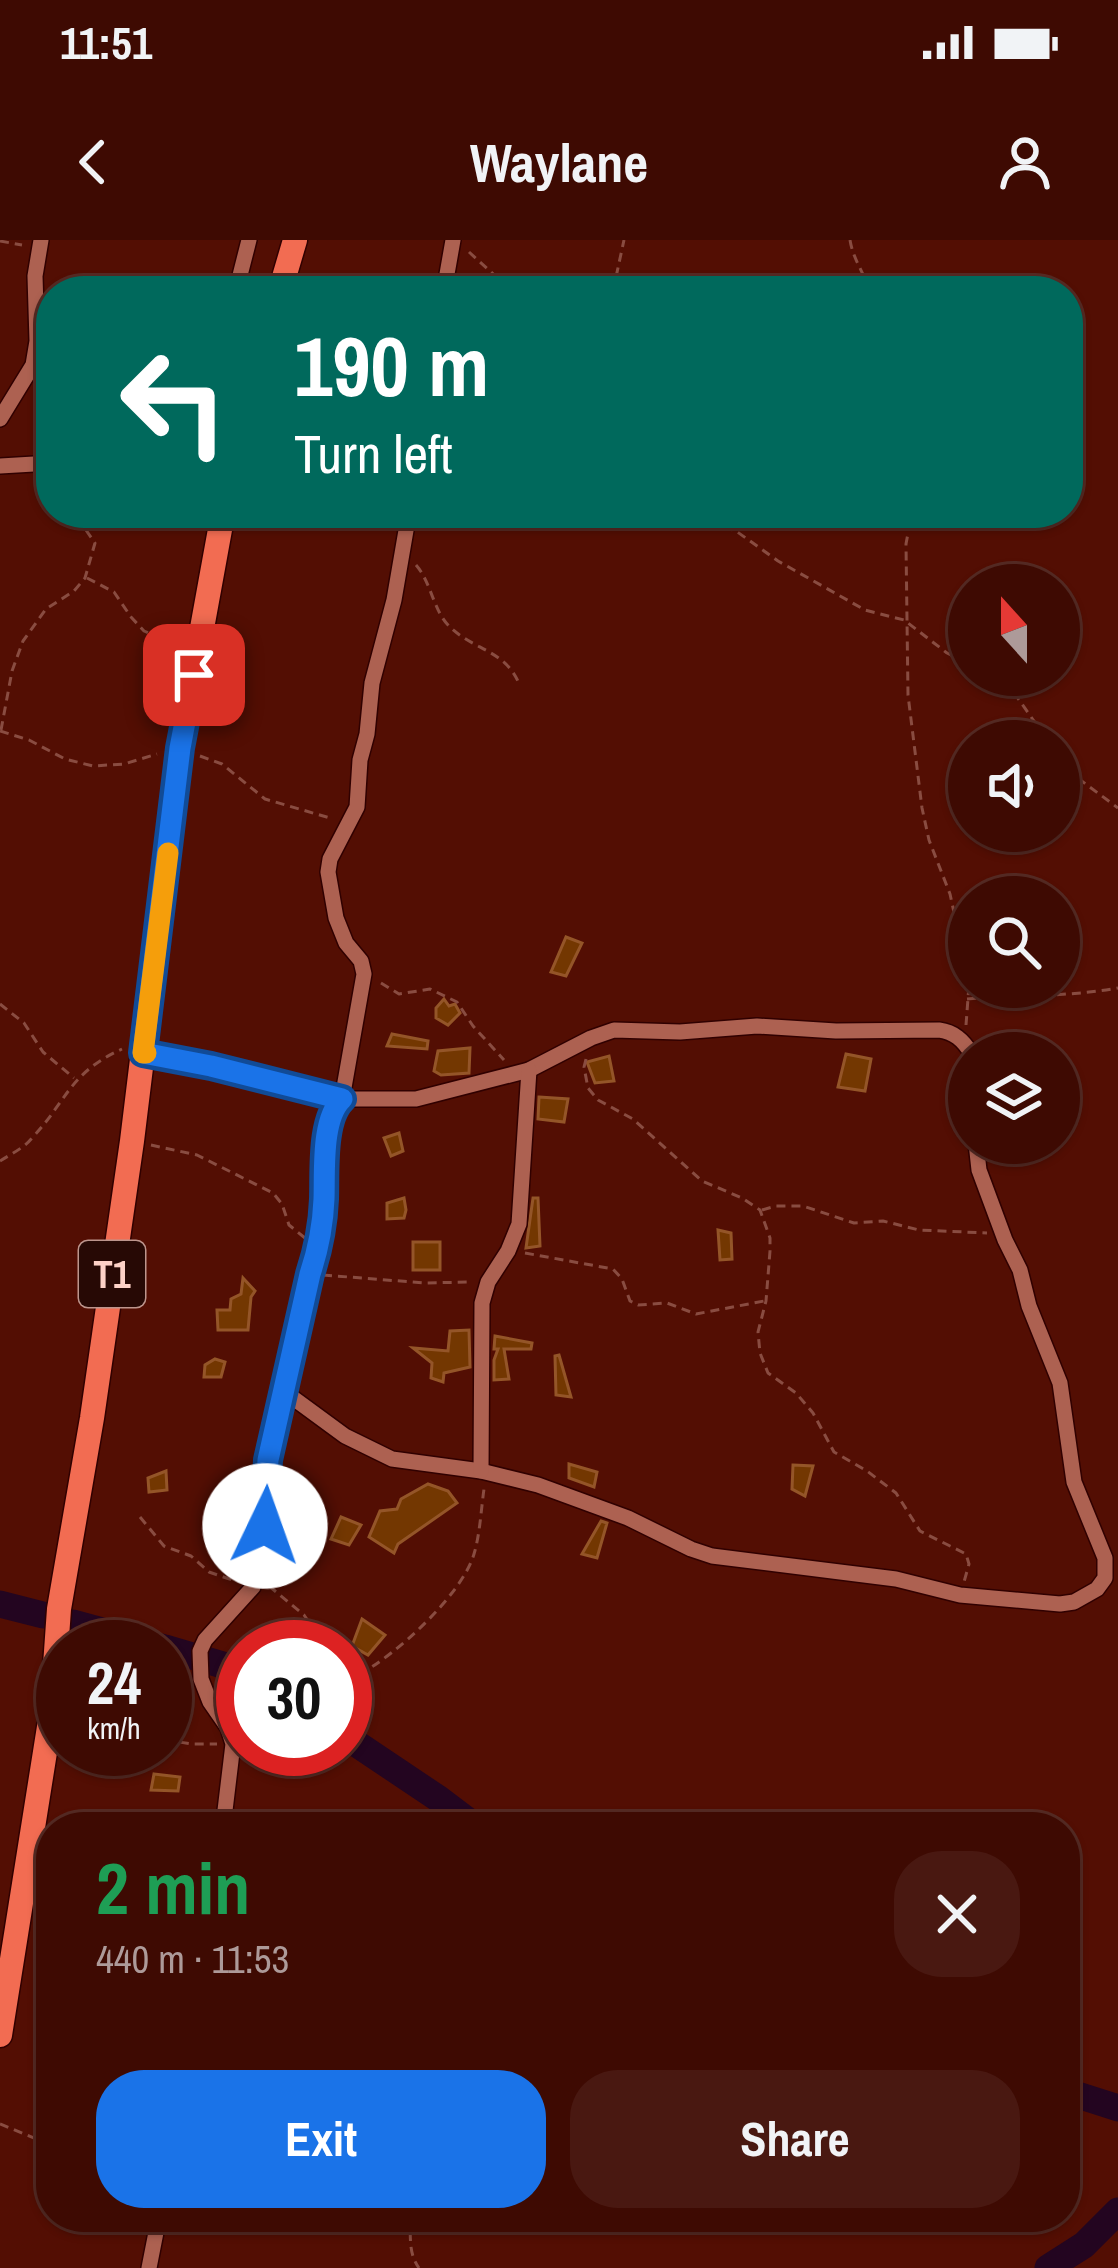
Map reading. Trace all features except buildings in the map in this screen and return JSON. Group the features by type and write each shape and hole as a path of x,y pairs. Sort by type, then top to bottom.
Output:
{"highway":[{"path":"284,276 295,240"},
{"name":"T1","path":"0,2035 52,1708 59,1609 132,1141 180,748 220,528"}],"street":[{"path":"36,297 41,240"},
{"path":"240,276 249,240"},
{"path":"449,276 460,245"},
{"path":"0,419 33,364 36,350"},
{"path":"0,466 36,464"},
{"path":"221,1620 255,1579 265,1526 268,1460 318,1249 332,1112 342,1099 364,974 336,918 328,872 357,807 372,683 407,528"},
{"path":"144,1046 342,1099 416,1099 524,1072 614,1030 680,1032 757,1026 950,1032"},
{"path":"484,1471 482,1303 519,1224 524,1072"},
{"path":"285,1392 345,1436 392,1460 484,1471 538,1486 628,1518 712,1556 896,1580 960,1595 1074,1602 1105,1578 1101,1544 1074,1482 1060,1383 978,1164"},
{"path":"216,1627 205,1640 198,1665 216,1711"},
{"path":"225,1812 229,1776"},
{"path":"149,2268 155,2232"}],"path":[{"path":"616,276 623,240"},
{"path":"850,240 864,276"},
{"path":"460,245 495,276"},
{"path":"84,528 94,542 85,578 46,609 23,640 0,731 64,759 94,766 124,764 180,748 222,764 265,799 350,820"},
{"path":"726,528 865,610 908,622 948,654"},
{"path":"909,528 908,695 922,808 948,893"},
{"path":"403,550 423,573 444,620 504,659 520,686"},
{"path":"85,578 114,592 144,631 169,642 201,643"},
{"path":"1080,779 1118,808"},
{"path":"364,974 395,992 430,989 459,1004 473,1026 524,1072"},
{"path":"1080,994 1118,988"},
{"path":"0,1004 24,1022 43,1052 75,1079"},
{"path":"591,1038 584,1067 588,1088 598,1100 633,1119 702,1181 760,1210 770,1238 766,1301 758,1332 768,1373 814,1413 835,1452 896,1493 920,1531 967,1554 969,1564 960,1595"},
{"path":"0,1161 30,1142 75,1079 106,1056 144,1046"},
{"path":"132,1141 197,1155 273,1193 290,1225 318,1249"},
{"path":"760,1210 803,1206 854,1223 883,1221 919,1230 983,1232 1005,1240"},
{"path":"508,1251 613,1268 630,1301 638,1305 667,1303 697,1314 766,1301"},
{"path":"310,1274 425,1283 488,1282"},
{"path":"372,1666 417,1632 454,1591 474,1558 484,1471"},
{"path":"140,1517 164,1546 191,1556 209,1572 255,1579 307,1620"},
{"path":"0,2124 36,2139"},
{"path":"412,2232 409,2245 419,2268"}],"waterway":[{"path":"0,1604 43,1615"},
{"path":"192,1656 216,1663"},
{"path":"372,1754 456,1812"},
{"path":"1080,2096 1118,2108"},
{"path":"1048,2268 1084,2245 1118,2211"}],"slow traffic":[{"path":"146,1053 168,853"}],"route":[{"path":"194,675 180,748 143,1053 342,1099 332,1112 318,1249 268,1460 265,1526"}]}
